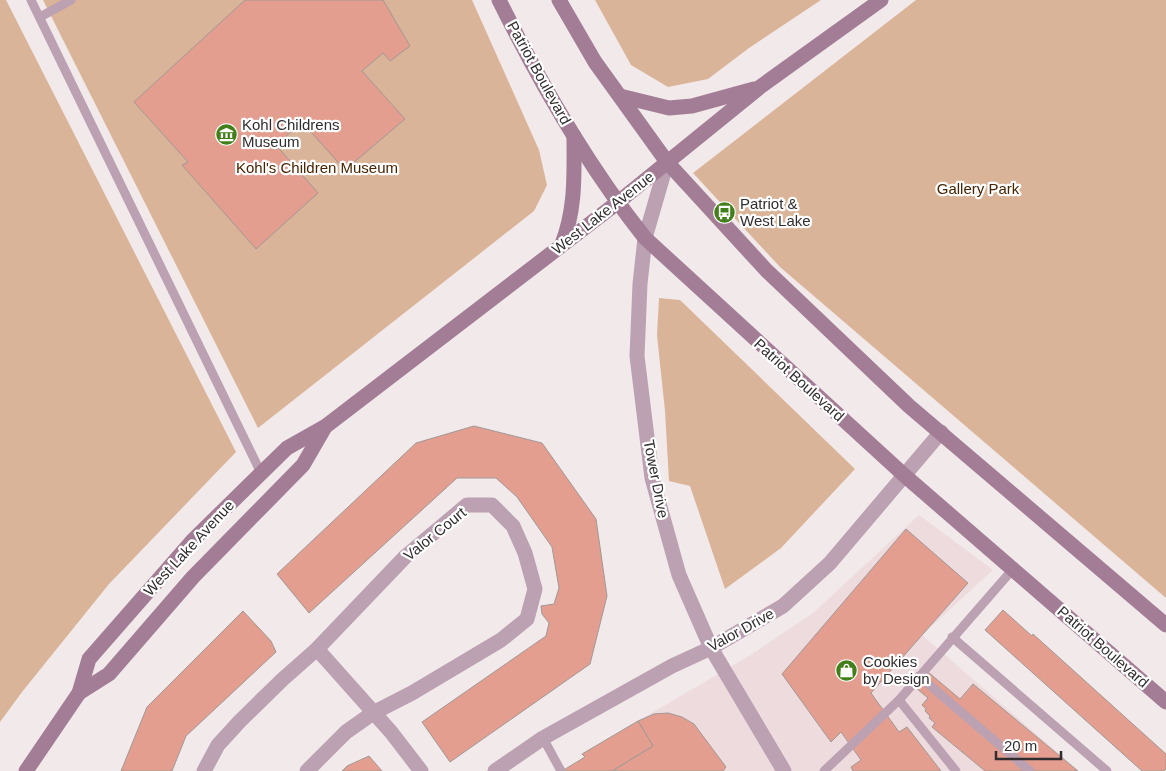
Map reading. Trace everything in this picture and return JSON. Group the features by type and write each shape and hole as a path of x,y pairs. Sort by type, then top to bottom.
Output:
{"main road":[{"name":"Patriot Boulevard","path":"499,0 553,102 617,203 645,238 904,475 1166,702"},
{"path":"560,0 596,62 667,162 767,271 910,406 1166,625"},
{"name":"West Lake Avenue","path":"26,771 79,693 89,659 194,539 287,448 326,426 617,203 760,87 881,0"},
{"path":"620,96 669,108 692,106 760,87"},
{"path":"562,245 570,225 573,205 574,135"},
{"name":"West Lake Avenue","path":"79,693 108,674 193,577 303,464 326,426"}],"street":[{"name":"Tower Drive","path":"667,162 645,238 640,284 637,356 652,478 679,575 711,648 784,771"},
{"name":"Valor Drive","path":"495,771 543,738 672,666 711,648 783,606 830,563 941,432"},
{"name":"Valor Court","path":"204,771 218,745 240,721 317,648 405,558 466,505 492,505 513,526 525,553 535,589 527,619 501,640 412,693 373,713 346,732 307,771"},
{"path":"317,648 421,771"}],"lane":[{"path":"30,0 261,473"},
{"path":"40,18 72,0"},
{"path":"824,771 899,700 1013,568"},
{"path":"952,637 1108,771"},
{"path":"919,676 1030,771"},
{"path":"899,700 956,771"},
{"path":"961,708 1034,771"},
{"path":"543,738 561,771"}],"shaded area":[{"path":"919,515 993,570 922,635 1079,771 612,771 653,746 638,721 749,656 813,613"}],"green space":[{"path":"0,0 6,0 236,452 109,584 0,722"},
{"name":"Kohl's Children Museum","path":"43,0 472,0 539,150 547,185 534,211 258,428"},
{"path":"595,0 821,0 749,48 708,79 668,87 631,65"},
{"name":"Gallery Park","path":"916,0 1166,0 1166,598 780,267 693,173"},
{"path":"659,298 680,300 855,469 781,548 725,589 690,486 669,481 665,411 657,335"}],"building":[{"name":"Kohl Childrens Museum","path":"245,0 383,0 410,46 390,61 383,53 362,71 405,119 345,170 302,122 276,145 318,193 256,249 182,165 188,162 134,102"},
{"path":"474,426 542,443 596,519 607,596 590,664 450,762 422,722 546,636 549,623 542,614 541,606 554,604 559,588 552,547 517,497 496,478 457,478 309,613 277,574 416,443"},
{"path":"906,529 968,583 871,693 899,732 907,727 941,771 853,771 851,767 861,760 841,732 831,742 782,674"},
{"path":"1003,610 1032,636 1033,634 1166,754 1166,769 1164,771 1142,771 985,630"},
{"path":"243,611 271,641 276,652 186,736 172,771 121,771 147,707"},
{"path":"928,672 960,699 973,684 1078,771 985,771 932,727 935,723 929,718 930,716 922,705 928,698 916,688"},
{"path":"668,713 682,717 694,724 726,767 723,771 612,771 653,746 638,721 654,714"},
{"path":"638,721 653,746 612,771 562,771 585,757 582,754"},
{"path":"369,756 382,771 342,771 347,766"}],"place":[{"name":"Kohl Childrens Museum","path":"226,134"},
{"name":"Patriot & West Lake","path":"724,213"},
{"name":"Cookies by Design","path":"847,671"}]}
